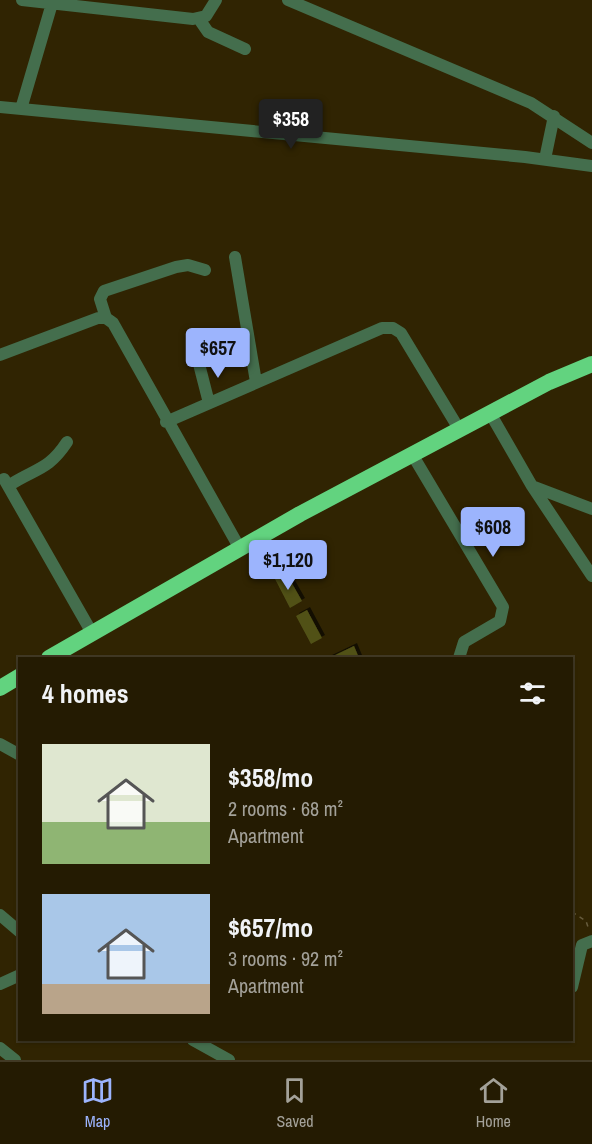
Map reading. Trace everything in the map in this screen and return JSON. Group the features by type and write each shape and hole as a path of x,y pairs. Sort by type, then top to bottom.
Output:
{"highway":[{"path":"51,657 239,547 549,382 592,364"},
{"path":"0,688 18,677"}],"street":[{"path":"22,0 52,1 199,19 206,16 216,0"},
{"path":"288,0 531,103 592,143"},
{"path":"21,109 52,1"},
{"path":"199,19 207,32 245,49"},
{"path":"0,107 545,159 590,168"},
{"path":"545,159 554,116"},
{"path":"235,257 256,382"},
{"path":"106,318 100,299 104,291 176,267 188,265 204,270"},
{"path":"0,355 98,318 106,318 113,323 166,422 239,547"},
{"path":"166,422 382,328 393,328 401,333 459,429"},
{"path":"199,364 209,403"},
{"path":"490,413 532,486 592,576"},
{"path":"67,442 56,458 45,468 28,472 6,483 92,633"},
{"path":"412,454 503,607 501,621 464,642 459,657"},
{"path":"532,486 592,509"},
{"path":"0,744 18,754"},
{"path":"0,915 18,930"},
{"path":"573,983 582,945 590,940"},
{"path":"0,984 18,976"},
{"path":"195,1041 229,1060"},
{"path":"0,1048 15,1060"}],"path":[{"path":"573,913 586,921 590,940"}],"building":[{"path":"286,573 302,601 290,608 275,579"},
{"path":"307,610 322,638 311,644 296,616"},
{"path":"354,646 359,657 331,657"}]}
